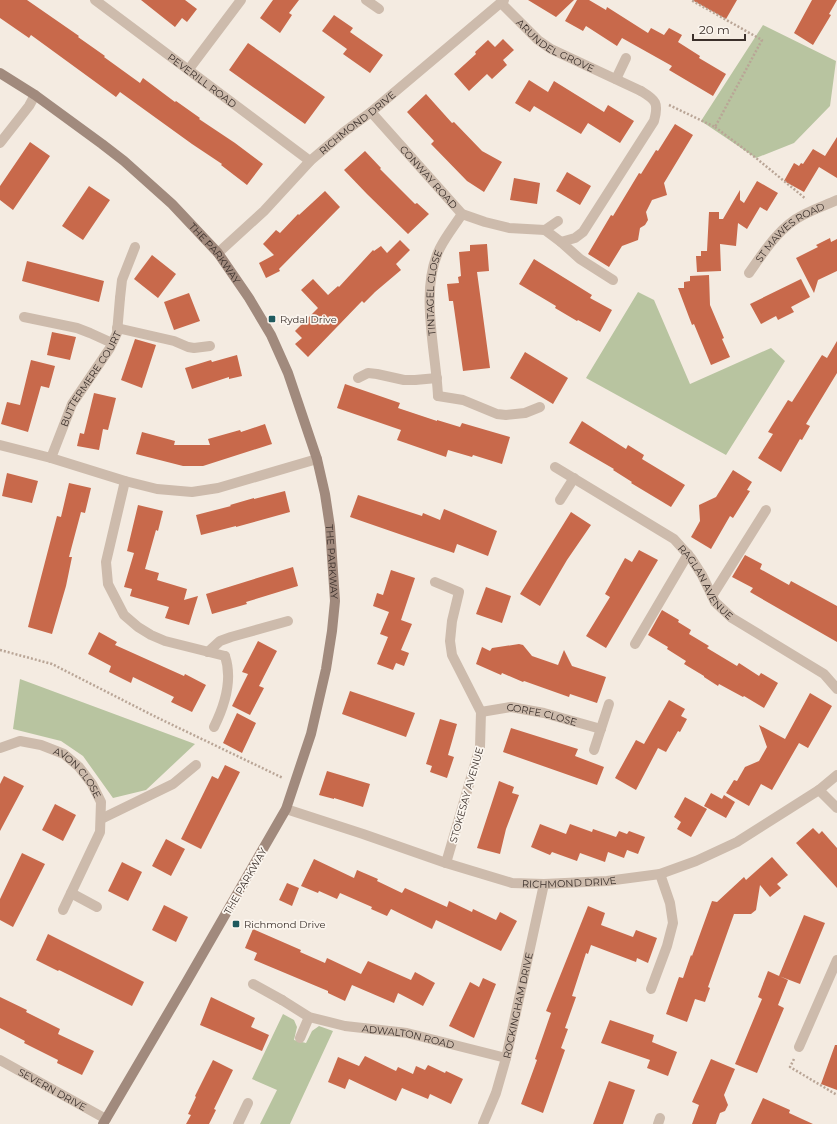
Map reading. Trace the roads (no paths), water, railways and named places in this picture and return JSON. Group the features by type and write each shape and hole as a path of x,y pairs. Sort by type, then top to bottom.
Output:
{"street":[{"name":"PEVERILL ROAD","path":"95,0 310,161"},
{"path":"189,70 241,0"},
{"path":"366,0 379,9"},
{"name":"ARUNDEL GROVE","path":"503,2 538,40 551,49 641,90 652,98 656,105 657,112 654,121 583,232 575,238 561,242"},
{"name":"RICHMOND DRIVE","path":"218,253 264,211 310,161 503,2"},
{"path":"616,79 626,58"},
{"name":"THE PARKWAY","path":"0,73 35,95 124,161 172,204 218,253 249,298 271,335 288,373 317,459 325,494 330,528 335,601 332,631 326,669 311,734 286,809 183,988 104,1121"},
{"path":"0,143 29,106 35,95"},
{"name":"CONWAY ROAD","path":"371,112 462,214 509,228 545,230"},
{"name":"ST MAWES ROAD","path":"749,273 771,242 785,227 802,215 837,200"},
{"name":"TINTAGEL CLOSE","path":"462,214 440,248 430,277 429,303 438,396 463,400 497,414 506,415 525,413 540,407"},
{"path":"558,222 545,230 580,259 613,280"},
{"name":"BUTTERMERE COURT","path":"51,458 72,404 110,348 117,333 122,280 135,247"},
{"path":"24,317 77,328 112,342"},
{"path":"117,328 174,341 188,347 194,348 210,346"},
{"path":"358,378 368,373 404,380 437,378"},
{"path":"0,445 51,458 124,482 157,489 192,492 205,491 248,480 317,459"},
{"name":"RAGLAN AVENUE","path":"556,467 674,539 688,554 702,575 715,602 732,618 824,674 837,689"},
{"path":"560,500 574,478"},
{"path":"124,482 106,562 108,584 124,615 138,627 165,641 225,656 228,667 225,699 222,710 214,727"},
{"path":"712,596 766,510"},
{"path":"635,644 688,554"},
{"name":"STOKESAY AVENUE","path":"434,582 459,592 452,621 450,641 452,655 481,712 480,747 446,863"},
{"path":"208,652 220,641 288,621"},
{"path":"594,750 609,704"},
{"name":"CORFE CLOSE","path":"481,712 511,707 544,713 601,730"},
{"name":"AVON CLOSE","path":"0,748 20,741 41,745 64,754 79,767 92,784 101,802 100,832 63,910"},
{"path":"100,819 173,784 196,765"},
{"name":"RICHMOND DRIVE","path":"286,809 446,863 512,883 544,884 606,881 660,874 696,861 737,842 820,790 837,775"},
{"path":"820,790 837,808"},
{"path":"651,989 667,946 672,923 670,902 660,874"},
{"name":"ROCKINGHAM DRIVE","path":"483,1124 496,1093 506,1058 544,884"},
{"path":"71,893 97,907"},
{"path":"799,1047 837,960"},
{"name":"ADWALTON ROAD","path":"253,984 309,1017 345,1026 407,1033 506,1058"},
{"path":"300,1038 309,1017"},
{"name":"SEVERN DRIVE","path":"0,1060 104,1121"},
{"path":"238,1124 248,1103"}],"place":[{"name":"Rydal Drive","path":"272,319"},
{"name":"Richmond Drive","path":"236,924"}]}
